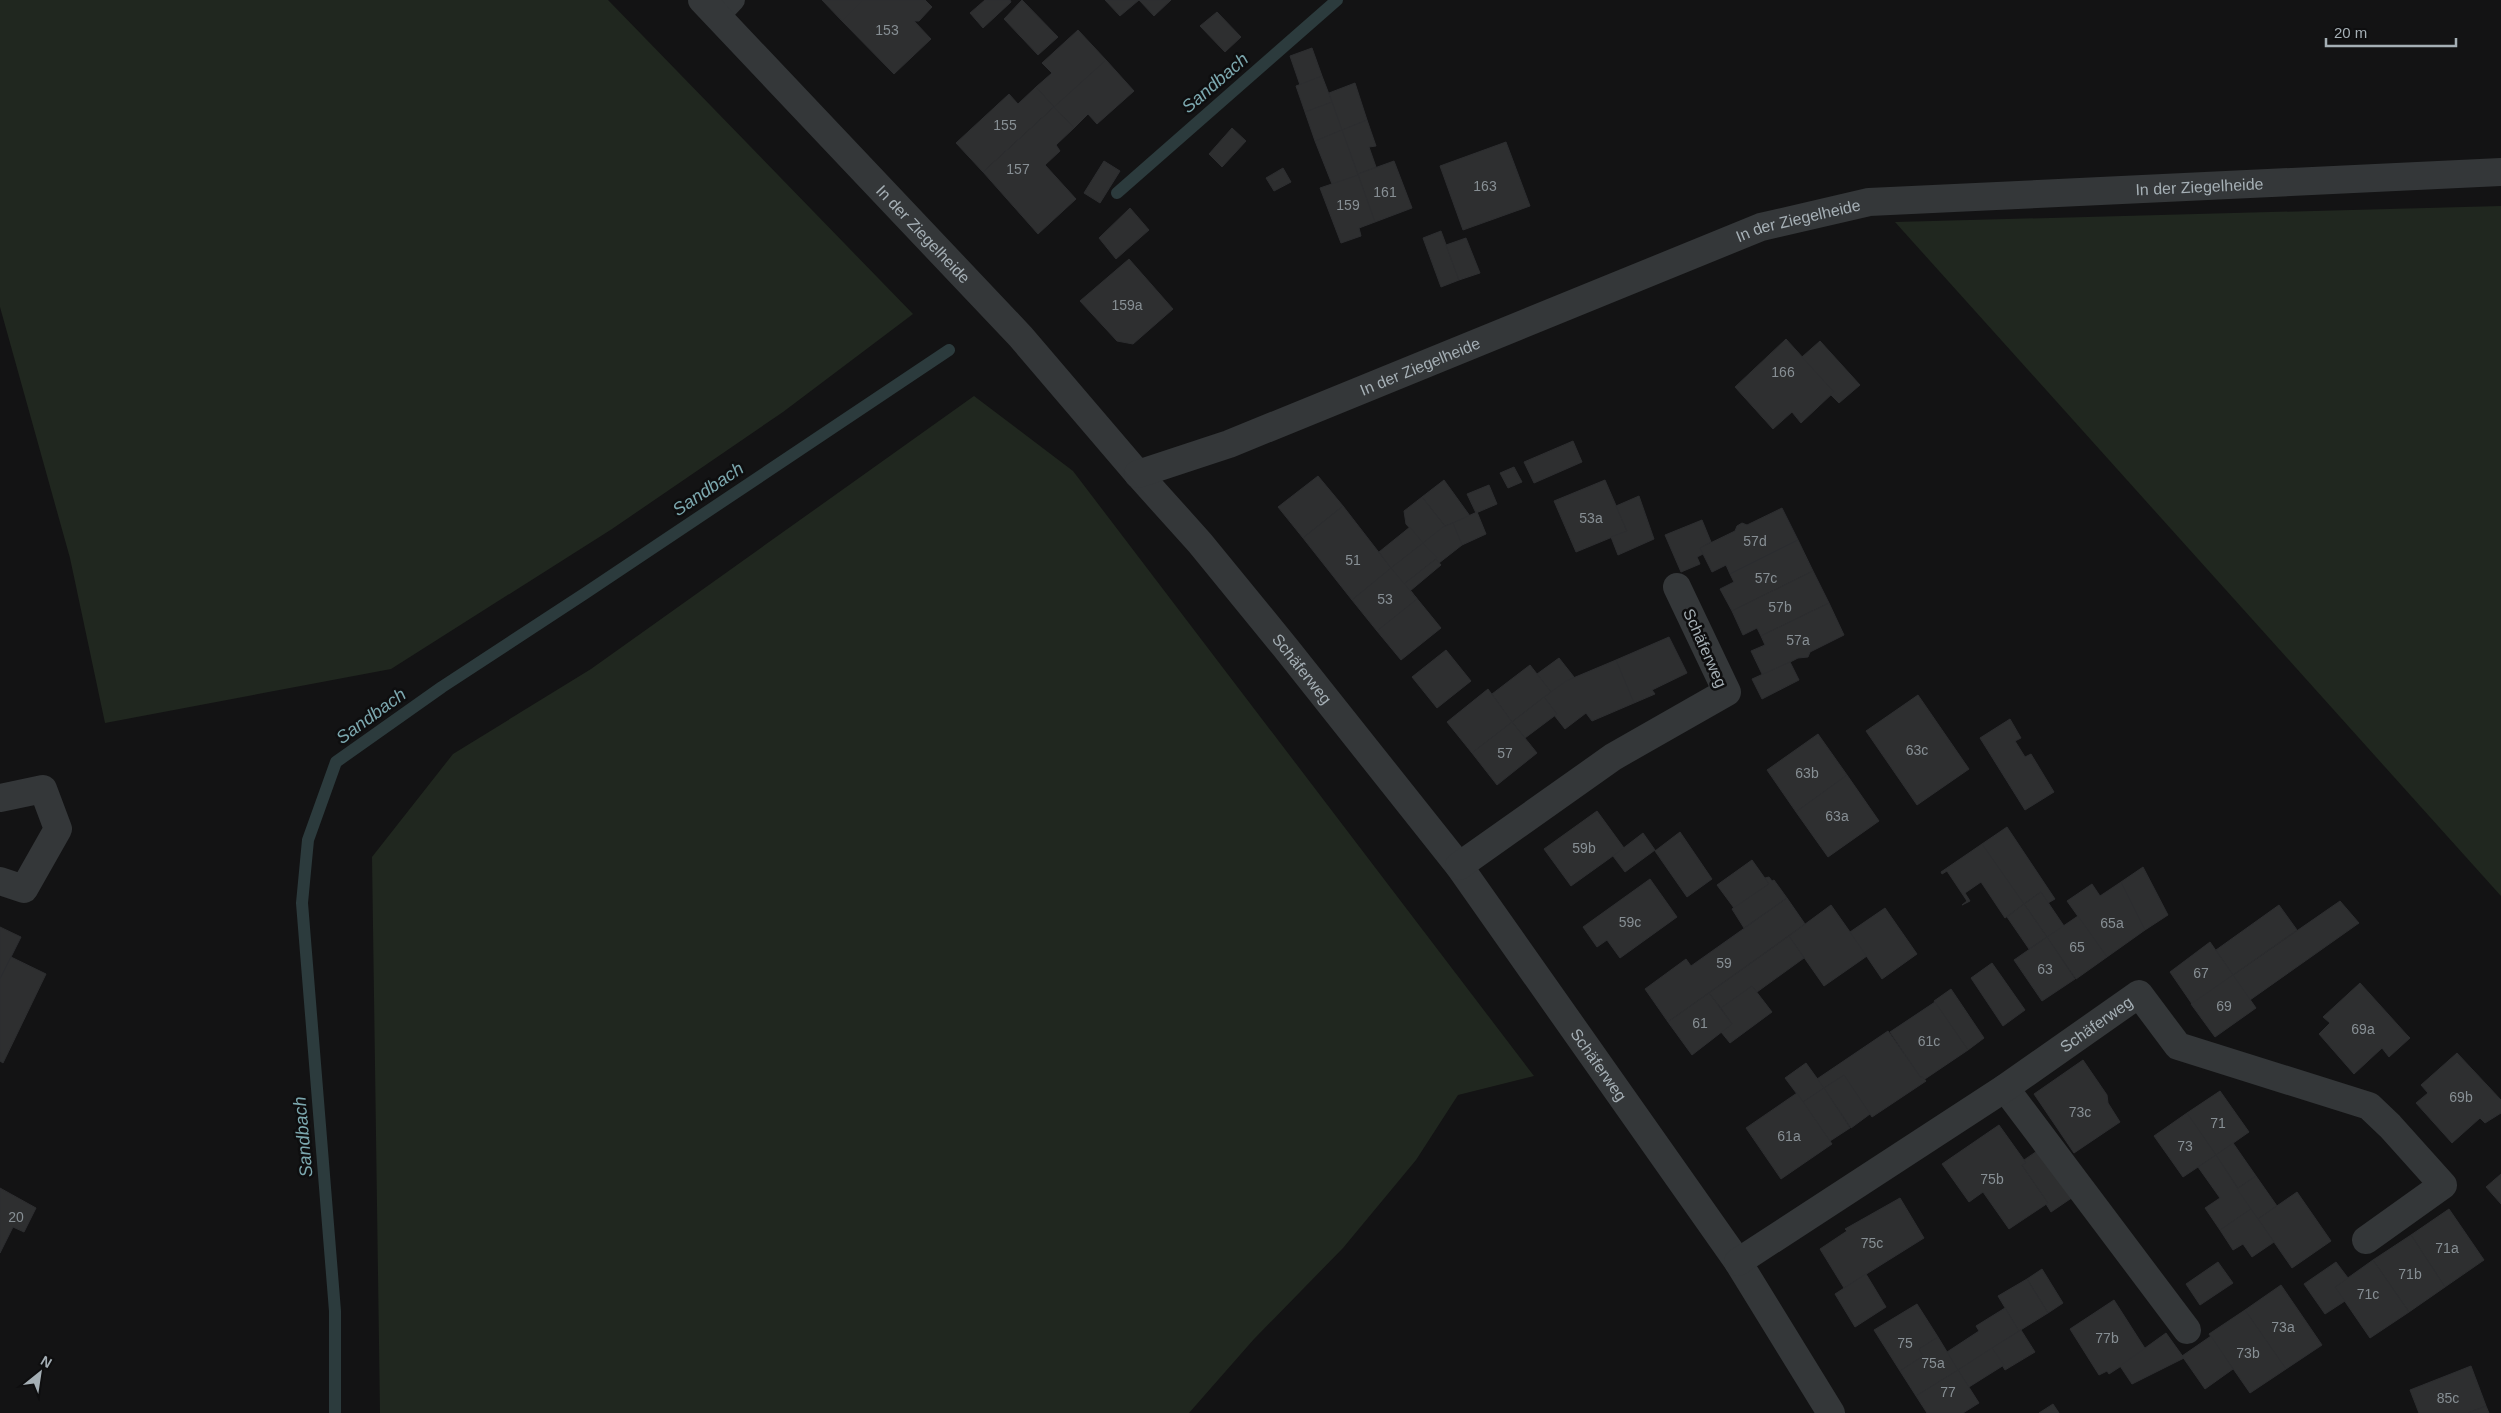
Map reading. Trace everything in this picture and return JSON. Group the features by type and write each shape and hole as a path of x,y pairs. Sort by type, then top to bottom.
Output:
{"street":[{"name":"In der Ziegelheide","path":"718,6 1014,330 1200,543"},
{"name":"In der Ziegelheide","path":"1138,474 1229,444 1761,226 1868,202 2501,172"},
{"name":"Schäferweg","path":"1200,543 1459,866 1738,1262 1832,1413"},
{"name":"Schäferweg","path":"1459,866 1613,757 1727,692 1676,587"},
{"path":"0,798 43,788 58,829 24,889 0,881"},
{"name":"Schäferweg","path":"1738,1262 2005,1088 2139,994 2178,1046 2369,1106 2390,1126 2443,1185 2366,1240"},
{"path":"2005,1088 2187,1330"}],"shaded area":[{"path":"0,0 608,0 913,314 783,412 612,529 391,669 105,723 70,558 0,307"},
{"path":"2501,206 2501,896 1895,222"},
{"path":"974,396 1073,471 1534,1076 1458,1095 1416,1160 1343,1248 1254,1339 1189,1413 380,1413 372,857 453,754 591,669"}],"building":[{"path":"822,0 863,0 842,21"},
{"path":"863,0 925,0 932,7 919,21 914,21 931,39 894,74 842,21"},
{"path":"985,0 1010,0 1011,2 983,28 970,13"},
{"path":"1022,0 1058,37 1038,55 1004,19"},
{"path":"1105,0 1139,0 1120,16"},
{"path":"1139,0 1171,0 1154,16"},
{"path":"1217,12 1241,37 1225,52 1200,26"},
{"path":"1078,30 1106,60 1054,107 1036,87 1052,73 1042,63"},
{"path":"1312,48 1322,76 1300,85 1290,56"},
{"path":"1106,60 1134,91 1097,124 1088,114 1074,128 1054,107"},
{"path":"1322,76 1332,102 1305,112 1296,86"},
{"path":"1355,83 1367,120 1342,130 1329,93"},
{"path":"1036,87 1054,107 983,172 956,143 1009,94 1018,104"},
{"path":"1332,102 1342,130 1315,141 1305,112"},
{"path":"1054,107 1074,128 1056,145 1060,151 1045,165 1076,199 1038,234 983,172"},
{"path":"1367,120 1376,146 1369,147 1376,167 1358,174 1342,130"},
{"path":"1232,128 1246,141 1222,167 1209,154"},
{"path":"1342,130 1358,175 1332,184 1315,141"},
{"path":"1506,142 1530,206 1463,230 1440,166"},
{"path":"1104,161 1120,171 1100,203 1084,193"},
{"path":"1394,161 1412,208 1375,222 1358,174"},
{"path":"1283,168 1291,182 1274,191 1266,178"},
{"path":"1358,175 1375,222 1359,228 1361,236 1341,243 1320,188"},
{"path":"1130,208 1149,230 1116,259 1099,238"},
{"path":"1441,231 1459,280 1441,287 1423,238"},
{"path":"1466,238 1480,273 1459,280 1446,245"},
{"path":"1129,259 1173,309 1133,344 1117,341 1080,301"},
{"path":"1786,339 1834,392 1801,423 1792,412 1773,429 1735,387"},
{"path":"1820,341 1860,385 1839,403 1831,395 1834,392 1802,357"},
{"path":"1573,441 1582,462 1534,483 1524,462"},
{"path":"1514,467 1522,482 1508,488 1500,473"},
{"path":"1318,476 1343,506 1303,538 1278,507"},
{"path":"1444,480 1470,516 1445,526 1422,497"},
{"path":"1605,480 1627,531 1576,552 1554,501"},
{"path":"1489,485 1497,504 1476,513 1467,494"},
{"path":"1639,496 1654,539 1618,555 1611,537 1627,531 1616,506"},
{"path":"1422,497 1445,526 1423,543 1406,524 1404,511"},
{"path":"1343,506 1391,568 1352,600 1303,538"},
{"path":"1782,508 1798,540 1730,574 1726,565 1712,572 1700,548 1735,531 1737,526 1742,523 1747,525"},
{"path":"1477,512 1486,534 1462,545 1453,523"},
{"path":"1702,520 1711,542 1700,548 1703,554 1697,557 1700,564 1681,572 1665,535"},
{"path":"1453,523 1462,545 1439,563 1423,543 1443,527"},
{"path":"1410,527 1423,543 1391,568 1379,552"},
{"path":"1798,540 1813,571 1732,611 1720,589 1734,582 1730,574"},
{"path":"1423,543 1437,558 1404,584 1391,568"},
{"path":"1436,559 1441,565 1410,591 1404,584"},
{"path":"1391,568 1417,599 1377,631 1352,600"},
{"path":"1813,571 1829,603 1761,636 1757,628 1743,635 1732,611"},
{"path":"1410,590 1441,628 1401,660 1377,631 1417,599"},
{"path":"1829,603 1844,635 1810,652 1808,657 1798,658 1763,676 1751,651 1765,645 1761,636"},
{"path":"1669,637 1687,673 1652,690 1655,694 1634,703 1616,660"},
{"path":"1446,650 1471,681 1437,708 1412,677"},
{"path":"1559,658 1574,677 1551,692 1537,674"},
{"path":"1616,660 1634,703 1592,721 1586,713 1565,729 1554,715 1557,714 1544,697 1566,681"},
{"path":"1790,662 1799,680 1762,699 1752,679"},
{"path":"1530,665 1551,692 1512,722 1492,694"},
{"path":"1488,689 1512,722 1472,753 1447,722"},
{"path":"1918,695 1969,769 1917,805 1866,731"},
{"path":"1544,697 1557,714 1525,738 1512,722"},
{"path":"2010,719 2021,738 2015,741 2025,757 2031,754 2054,792 2025,810 1980,738"},
{"path":"1512,722 1537,753 1497,785 1472,753"},
{"path":"1818,734 1847,775 1796,812 1767,770"},
{"path":"1847,775 1879,821 1828,857 1796,812"},
{"path":"1597,811 1624,848 1571,886 1544,849"},
{"path":"2007,827 2055,899 2048,903 2041,892 2024,904 1982,844"},
{"path":"1680,832 1712,879 1687,897 1655,851"},
{"path":"1643,833 1655,850 1625,872 1613,856"},
{"path":"1982,844 2024,904 2005,918 1981,882 1965,893 1970,901 1962,905 1967,901 1947,871 1942,874 1941,872"},
{"path":"1752,860 1769,884 1734,908 1717,885"},
{"path":"2143,867 2168,915 2145,930 2121,882"},
{"path":"1769,877 1772,881 1774,880 1787,898 1744,928 1732,909 1769,884 1765,878"},
{"path":"1650,879 1677,917 1620,958 1607,940 1597,947 1583,927"},
{"path":"2121,882 2145,930 2107,957 2067,901 2092,884 2100,896"},
{"path":"2041,892 2064,926 2047,937 2024,904"},
{"path":"1787,898 1805,924 1668,1022 1645,989 1686,959 1691,966"},
{"path":"2340,901 2359,923 2250,1000 2233,975"},
{"path":"2024,904 2047,937 2029,949 2007,917"},
{"path":"1831,905 1867,956 1824,986 1789,936"},
{"path":"2279,905 2297,930 2233,975 2216,950"},
{"path":"1885,908 1917,954 1882,979 1850,932"},
{"path":"2078,916 2107,957 2076,979 2047,937"},
{"path":"0,927 21,937 0,979"},
{"path":"1789,936 1804,958 1757,992 1752,986 1721,1008 1709,993"},
{"path":"2047,937 2075,979 2042,1001 2014,960"},
{"path":"2210,942 2233,975 2192,1004 2170,972"},
{"path":"11,957 46,974 3,1063 0,1061 0,979"},
{"path":"1992,963 2025,1010 2003,1026 1971,978"},
{"path":"2233,975 2256,1008 2215,1037 2191,1004"},
{"path":"2360,983 2410,1038 2389,1057 2382,1048 2354,1074 2319,1034 2330,1023 2323,1017"},
{"path":"1752,986 1772,1012 1730,1043 1721,1032 1732,1024 1721,1008"},
{"path":"1951,989 1984,1038 1968,1050 1934,1001"},
{"path":"1709,993 1732,1024 1692,1055 1668,1022"},
{"path":"1935,1002 1968,1050 1925,1079 1922,1076 1921,1078 1890,1032"},
{"path":"1888,1031 1921,1078 1922,1076 1926,1081 1872,1117 1844,1075 1824,1088 1817,1079"},
{"path":"2457,1053 2501,1100 2501,1113 2485,1123 2480,1118 2452,1143 2416,1103 2428,1093 2421,1085"},
{"path":"2083,1060 2107,1095 2108,1103 2120,1122 2074,1153 2034,1094"},
{"path":"1806,1063 1824,1088 1803,1102 1785,1078"},
{"path":"1844,1075 1870,1114 1851,1128 1824,1088"},
{"path":"1824,1088 1850,1128 1830,1141 1803,1102"},
{"path":"2220,1091 2249,1132 2216,1155 2187,1113"},
{"path":"1797,1093 1832,1144 1781,1179 1746,1128"},
{"path":"2187,1113 2216,1155 2183,1177 2154,1136"},
{"path":"1999,1125 2026,1163 2022,1165 2048,1203 2009,1229 1983,1192 1969,1202 1942,1164"},
{"path":"2233,1143 2256,1176 2238,1188 2216,1155"},
{"path":"2040,1149 2073,1197 2051,1212 2046,1204 2048,1203 2022,1165 2026,1163 2024,1160"},
{"path":"2216,1155 2251,1209 2220,1230 2205,1208 2220,1198 2198,1167"},
{"path":"2501,1174 2501,1204 2486,1187"},
{"path":"2256,1176 2277,1206 2258,1219 2237,1189"},
{"path":"0,1188 36,1208 24,1232 13,1227 0,1253"},
{"path":"2297,1192 2331,1241 2292,1268 2258,1219"},
{"path":"1900,1198 1924,1238 1844,1288 1820,1249 1847,1231 1845,1229"},
{"path":"2251,1209 2274,1242 2252,1257 2243,1244 2233,1250 2220,1230"},
{"path":"2449,1209 2484,1260 2445,1287 2411,1235"},
{"path":"2411,1235 2445,1287 2409,1312 2373,1260"},
{"path":"2373,1260 2409,1312 2370,1338 2335,1287"},
{"path":"2218,1262 2233,1283 2200,1305 2186,1284"},
{"path":"2336,1262 2348,1278 2335,1287 2345,1301 2325,1314 2304,1284"},
{"path":"2042,1269 2063,1303 2048,1313 2027,1279"},
{"path":"1866,1274 1886,1307 1855,1327 1835,1294"},
{"path":"2027,1279 2048,1313 2019,1331 1998,1296"},
{"path":"2281,1285 2322,1345 2286,1369 2245,1310"},
{"path":"2114,1300 2146,1350 2109,1374 2107,1371 2099,1375 2070,1329"},
{"path":"1917,1304 1938,1337 1919,1349 1923,1356 1900,1371 1874,1330"},
{"path":"2005,1308 2019,1331 1958,1370 1947,1352 1979,1331 1976,1326"},
{"path":"2245,1310 2286,1369 2250,1393 2209,1334"},
{"path":"2021,1330 2035,1352 2005,1370 1992,1348"},
{"path":"2166,1333 2184,1358 2132,1384 2120,1366"},
{"path":"2211,1336 2233,1369 2205,1389 2182,1356"},
{"path":"1938,1337 1958,1370 1916,1396 1900,1371 1923,1356 1919,1349"},
{"path":"1992,1348 2004,1365 1969,1387 1958,1370"},
{"path":"2471,1366 2486,1406 2468,1413 2419,1413 2410,1390"},
{"path":"1958,1370 1979,1403 1963,1413 1927,1413 1916,1396"},
{"path":"2053,1404 2059,1413 2039,1413"},
{"path":"2486,1406 2489,1413 2468,1413"}],"waterway":[{"name":"Sandbach","path":"1117,193 1337,0"},
{"name":"Sandbach","path":"335,1413 335,1311 302,903 308,840 336,762 442,687 949,350"}]}
